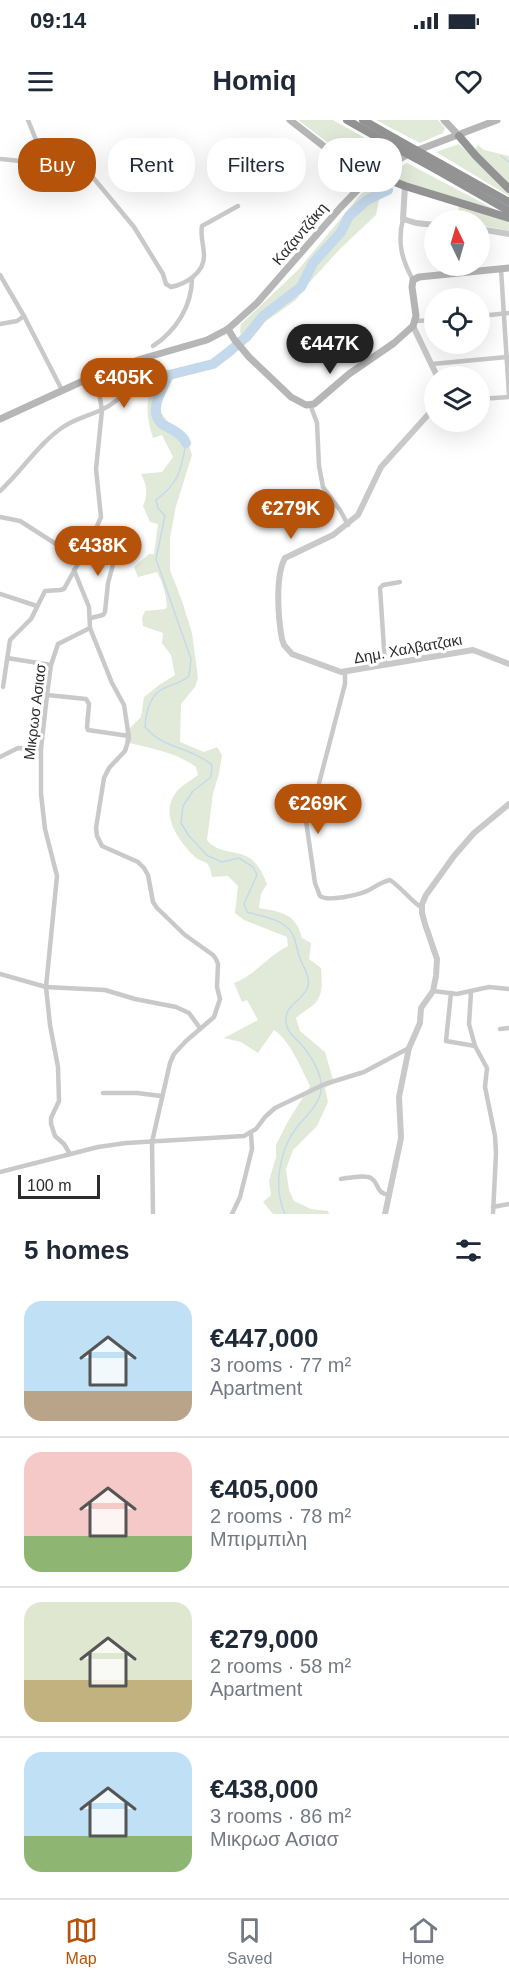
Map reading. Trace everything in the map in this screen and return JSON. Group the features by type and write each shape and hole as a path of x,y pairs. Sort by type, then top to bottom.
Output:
{"highway":[{"path":"347,120 386,138"},
{"path":"363,120 389,138"},
{"path":"459,136 509,189"},
{"path":"402,146 509,211"},
{"path":"439,167 509,202"},
{"path":"402,185 509,218"}],"main road":[{"path":"290,120 318,142"},
{"path":"444,120 459,136"},
{"name":"Καζαντζάκη","path":"402,158 497,120"},
{"name":"Καζαντζάκη","path":"0,419 96,375 207,340 228,329 257,303 355,192"},
{"path":"228,329 249,357 291,397 306,405 319,401 350,374 394,343 414,324 413,280 419,277 509,268"}],"street":[{"path":"28,120 35,138"},
{"path":"0,159 18,161"},
{"path":"96,181 134,227 168,286 176,286 192,278"},
{"path":"405,186 400,252 413,280"},
{"path":"153,346 167,337 188,302 192,278 203,263 202,226 238,206"},
{"path":"403,219 424,224"},
{"path":"490,231 509,234"},
{"path":"490,398 509,396 506,313 501,269"},
{"path":"0,275 62,390"},
{"path":"490,315 506,313"},
{"path":"0,324 17,321 24,316"},
{"path":"424,322 414,324 432,364 508,357"},
{"path":"3,687 11,638 31,619 45,591 64,588 100,523 100,498 96,469 102,410 96,375"},
{"path":"0,491 54,434 79,418 102,410 131,387"},
{"path":"310,404 317,423 322,487 340,510 348,525"},
{"path":"422,908 390,880 365,892 326,900 320,897 315,883 304,822 305,814 318,787 345,684 345,672 337,671 288,651 282,639 279,599 281,567 285,558 333,535 348,525 358,515 381,467 424,419"},
{"path":"0,517 20,521 81,560"},
{"path":"89,545 112,550 115,557 108,584 105,612 91,618"},
{"path":"74,570 86,595 91,618 90,628 112,683 124,705 129,736 125,751 109,768 104,778 96,828 97,836 102,846 138,862 144,868 148,875 153,902 157,908 185,935 216,959 218,964 219,1005 214,1017 174,1054 161,1096 152,1142 153,1214"},
{"path":"385,664 380,588 382,585 400,582"},
{"path":"0,594 37,606"},
{"name":"Μικρωσ Ασιασ","path":"70,1154 55,1136 51,1124 51,1118 59,1101 59,1085 46,987 57,870 45,829 41,749 51,665 58,644 90,628"},
{"name":"Δημ. Χαλβατζακι","path":"345,672 473,650 509,664"},
{"path":"7,658 51,665"},
{"path":"47,695 86,699 89,704 88,730 129,736"},
{"path":"0,757 18,748 41,749"},
{"path":"385,1214 401,1138 399,1097 409,1048 420,1023 422,1008 433,991 437,958 422,908 426,895 474,832 509,804"},
{"path":"0,974 46,987 105,990 176,1007 189,1013 201,1029"},
{"path":"433,991 471,992 489,987 509,989"},
{"path":"471,992 469,1024 474,1046 487,1068 485,1087 496,1153 493,1214"},
{"path":"452,993 446,1041 474,1046"},
{"path":"500,1029 509,1028"},
{"path":"0,1172 70,1154 126,1143 237,1137 251,1134 275,1108 325,1084 364,1072 409,1048"},
{"path":"103,1093 161,1096"},
{"path":"232,1214 240,1197 252,1149 251,1134"},
{"path":"341,1179 369,1178 374,1181 380,1192 389,1195"},
{"path":"494,1207 509,1204"}],"green space":[{"path":"298,120 333,120 365,138 322,138"},
{"path":"376,120 438,120 445,128 443,133 420,143"},
{"path":"459,144 509,193 509,196 436,152"},
{"path":"478,145 484,150 509,156 509,185 475,150"},
{"path":"407,163 496,210 405,183 402,181 402,166"},
{"path":"381,192 376,215 340,249 296,300 265,322 249,342 240,333 241,324 298,270 361,194"},
{"path":"459,205 474,210 458,210"},
{"path":"490,216 509,222 509,231 490,227"},
{"path":"177,370 162,398 159,410 168,422 186,436 192,455 176,506 170,538 170,570 192,633 198,678 195,687 181,704 180,742 204,752 217,747 222,755 213,793 207,840 217,848 246,856 256,864 267,884 261,894 259,908 281,913 292,919 302,938 311,943 309,959 321,968 319,998 296,1018 300,1031 325,1052 334,1083 325,1088 328,1102 317,1126 293,1150 286,1169 289,1190 294,1201 311,1209 328,1211 329,1214 273,1214 263,1202 271,1195 269,1181 276,1157 276,1145 310,1086 295,1055 280,1034 274,1030 258,1053 241,1042 224,1038 258,1020 247,1000 242,1002 234,983 242,980 288,946 287,937 244,920 235,913 238,886 228,876 212,877 207,863 193,855 176,832 172,824 170,806 179,789 198,775 196,767 171,754 125,742 125,733 141,717 144,697 175,675 171,655 162,643 163,633 143,626 142,618 145,611 167,607 161,580 157,572 138,577 134,567 149,554 154,554 158,524 150,522 143,506 146,490 141,474 162,472 173,457 162,435 153,438 148,419 148,399 154,386 166,372"}],"waterway":[{"path":"501,156 509,162"},
{"path":"131,386 150,376 169,375 213,364 230,351 247,336 263,316 301,287 313,263 341,232 349,216 367,200 384,192"},
{"path":"169,375 156,406 157,418 181,436 186,443"},
{"path":"186,443 178,475 170,488 156,500 158,508 165,516 156,559 191,659 189,676 156,694 148,708 145,727 161,740 195,754 212,765 211,777 193,791 183,806 181,823 189,836 208,856 222,862 239,858 253,867 257,875 244,904 247,912 280,922 291,931 308,976 307,989 287,1012 286,1022 289,1032 314,1062 320,1076 321,1091 314,1106 291,1136 282,1158 279,1193 285,1214"}]}
